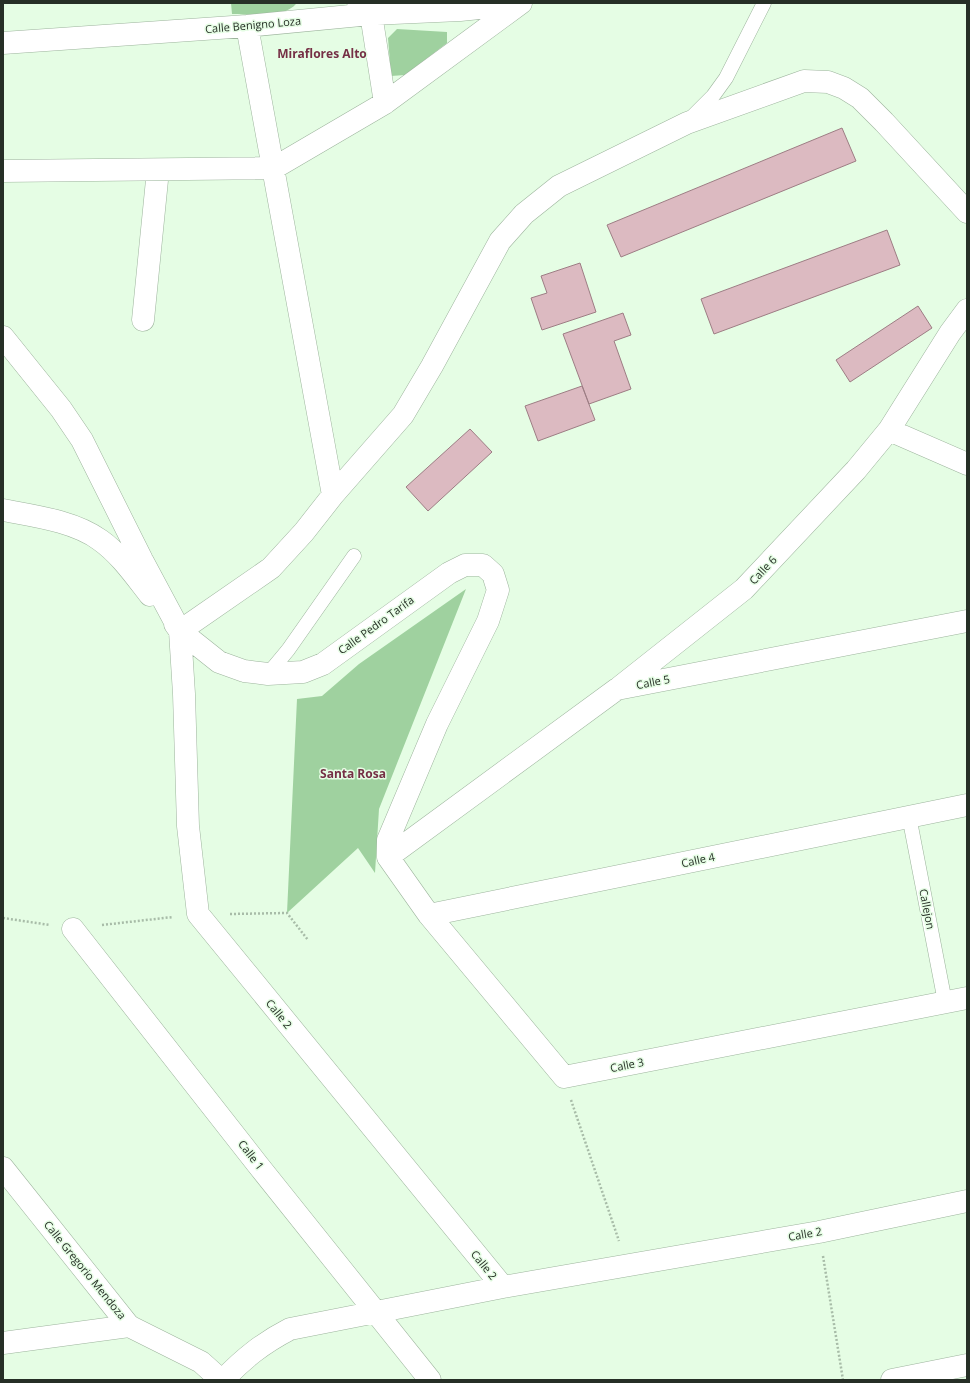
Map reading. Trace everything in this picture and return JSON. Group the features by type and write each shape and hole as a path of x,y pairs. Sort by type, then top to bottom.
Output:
{"street":[{"path":"352,3 371,14 385,103"},
{"name":"Calle Benigno Loza","path":"3,43 247,26 371,14 460,10 489,7 502,3"},
{"path":"3,171 274,168 385,103 522,3"},
{"path":"247,26 333,495"},
{"path":"180,631 271,568 304,532 333,495 403,415 432,366 500,241 524,214 559,186 687,123 804,81 828,82 844,88 860,98 967,212"},
{"path":"142,320 158,170"},
{"name":"Calle 6","path":"617,689 744,589 856,470 890,430 950,333 967,310"},
{"path":"3,338 61,409 82,440 142,560 180,631 184,694 188,826 198,914"},
{"path":"890,430 967,464"},
{"name":"Calle Pedro Tarifa","path":"3,510 40,517 81,529 100,539 114,552 180,631 219,662 244,671 268,674 303,672 323,664 449,573 465,565 483,565 493,574 498,590 488,621 437,724 388,840 388,857"},
{"name":"Calle 5","path":"388,857 617,689 967,621"},
{"name":"Calle 4","path":"429,915 967,805"},
{"path":"388,857 429,915 564,1077"},
{"name":"Calle 2","path":"198,914 503,1288 819,1232 967,1201"},
{"name":"Calle 1","path":"73,929 258,1165 430,1380"},
{"name":"Calle 3","path":"564,1077 967,998"},
{"name":"Calle Gregorio Mendoza","path":"3,1168 129,1326 201,1362 222,1380"},
{"path":"222,1380 241,1362 269,1340 290,1329 503,1288"},
{"path":"3,1343 129,1326"},
{"path":"892,1380 967,1365"}],"lane":[{"path":"687,123 713,96 726,78 764,3"},
{"path":"268,674 288,650 354,556"},
{"name":"Callejon","path":"909,816 945,1002"}],"path":[{"path":"198,914 287,913 308,940"},
{"path":"564,1077 627,1266"},
{"path":"819,1232 844,1380"}],"green space":[{"path":"231,3 297,3 283,12 258,15 232,14"},
{"path":"397,29 447,32 447,43 405,75 391,76 388,38"},
{"path":"466,589 379,809 375,873 358,848 287,913 297,699 322,696 359,664"}],"building":[{"path":"842,128 856,161 621,257 607,225"},
{"path":"887,230 900,265 714,334 701,299"},
{"path":"580,263 596,312 542,330 531,298 547,293 541,276"},
{"path":"918,306 932,328 850,382 836,360"},
{"path":"623,313 631,335 614,341 631,389 589,404 563,334"},
{"path":"582,386 595,420 538,441 525,406"},
{"path":"470,429 492,452 428,511 406,487"}],"district":[{"name":"Miraflores Alto","path":"322,54"},
{"name":"Santa Rosa","path":"353,774"}]}
